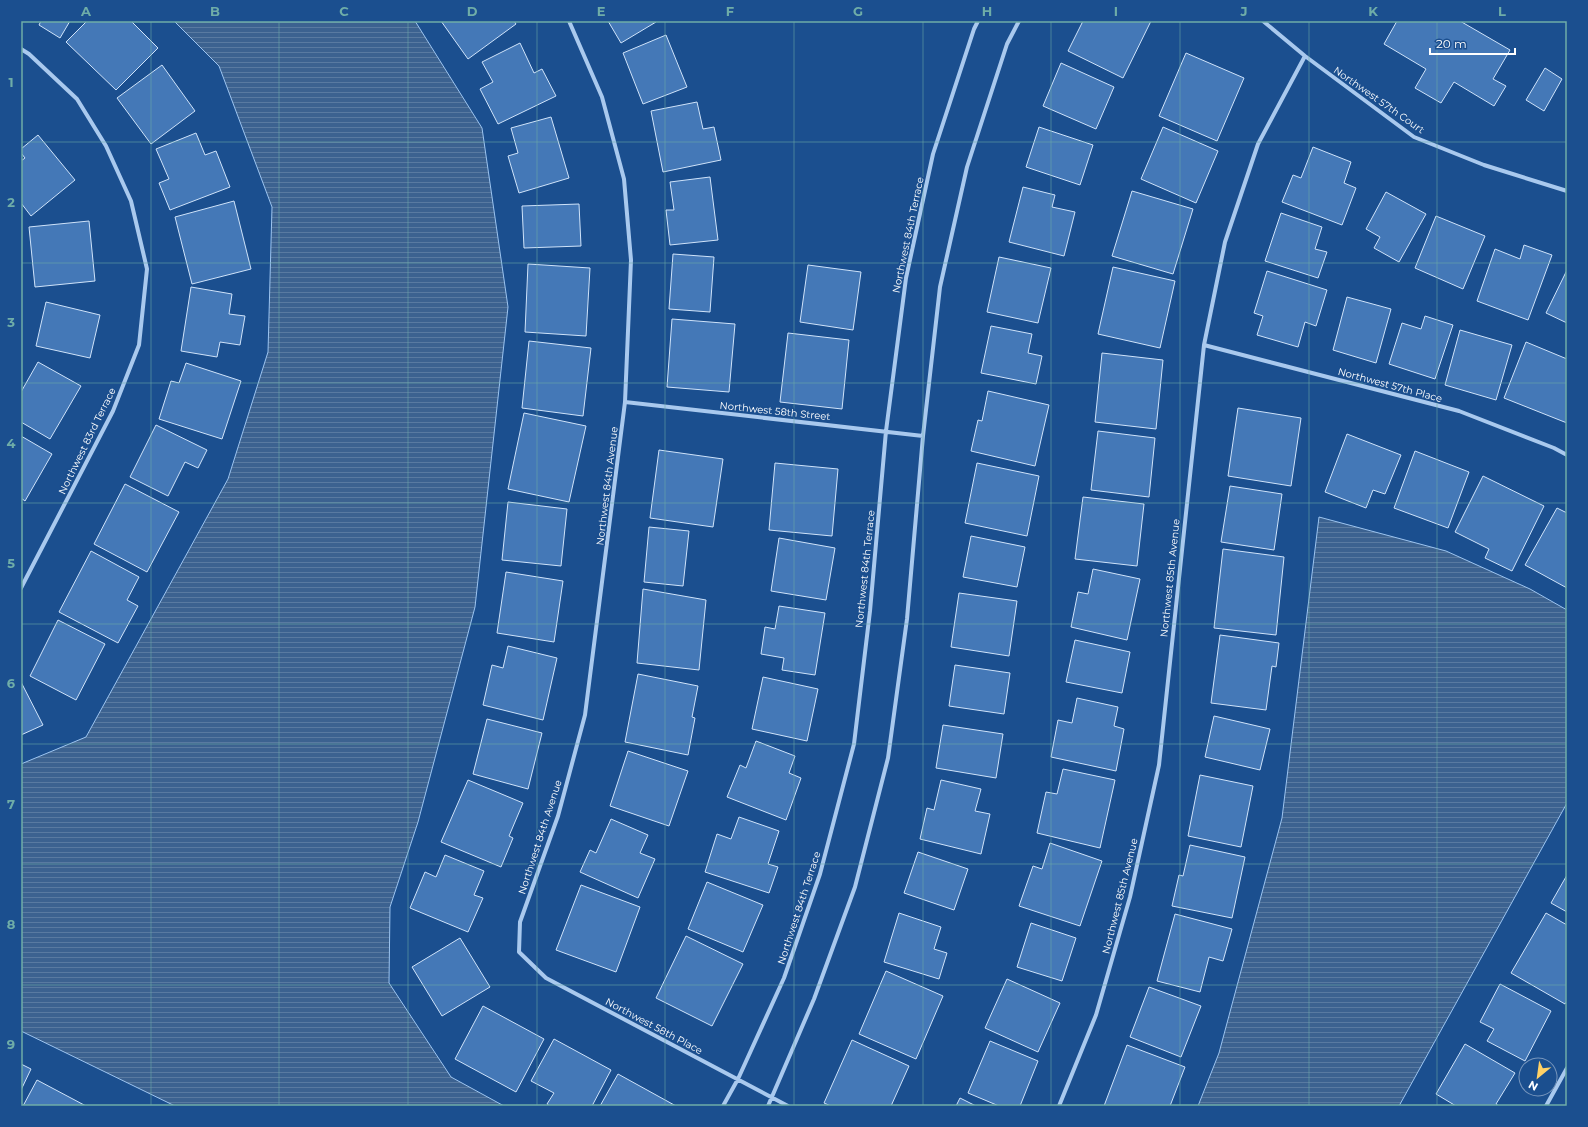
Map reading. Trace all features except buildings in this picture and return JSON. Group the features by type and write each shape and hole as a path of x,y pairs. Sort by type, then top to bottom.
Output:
{"street":[{"name":"Northwest 84th Avenue","path":"519,952 520,922 558,816 585,714 625,402 631,260 624,179 602,97 569,21"},
{"name":"Northwest 84th Terrace","path":"723,1106 738,1079 784,978 820,874 854,744 870,611 886,431 906,278 933,154 974,29 978,21"},
{"path":"768,1106 814,999 855,888 888,758 907,619 923,436 940,287 967,167 1007,44 1019,21"},
{"name":"Northwest 57th Court","path":"1263,21 1305,56 1414,137 1484,165 1567,192"},
{"name":"Northwest 83rd Terrace","path":"21,49 30,54 77,99 106,146 131,201 147,269 139,345 113,411 21,588"},
{"name":"Northwest 85th Avenue","path":"1059,1106 1096,1015 1130,897 1159,765 1204,345 1225,242 1258,144 1305,56"},
{"name":"Northwest 57th Place","path":"1204,345 1460,412 1554,448 1567,456"},
{"name":"Northwest 58th Street","path":"625,402 923,436"},
{"name":"Northwest 58th Place","path":"519,952 546,978 788,1106"},
{"path":"1546,1106 1567,1068"}],"water":[{"path":"174,21 415,21 482,128 508,307 475,607 418,822 390,907 389,983 451,1077 504,1106 175,1106 21,1031 21,764 86,737 228,479 268,352 272,207 219,66"},
{"path":"1319,517 1446,551 1530,589 1567,610 1567,803 1399,1106 1198,1106 1219,1053 1282,818"}]}
